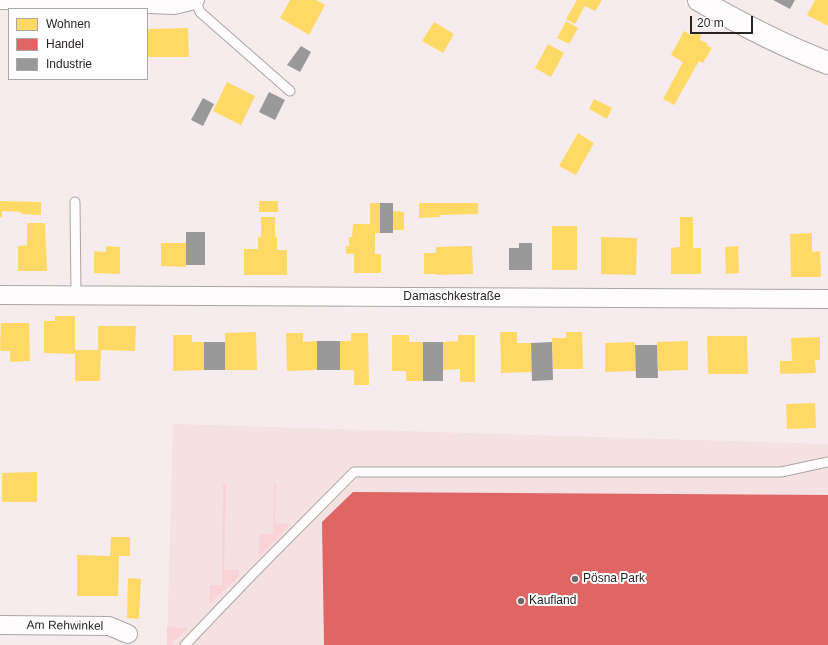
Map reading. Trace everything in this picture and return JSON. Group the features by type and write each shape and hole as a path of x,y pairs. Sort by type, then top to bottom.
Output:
{"street":[{"path":"0,0 78,1 174,5 195,0"},
{"path":"699,0 750,29 797,51 828,63"},
{"name":"Damaschkestraße","path":"0,295 828,299"},
{"name":"Am Rehwinkel","path":"0,625 109,626 128,634"}],"lane":[{"path":"195,0 200,12 290,91"},
{"path":"75,202 76,295"},
{"path":"185,645 354,472 781,472 828,462"}],"shaded area":[{"path":"173,424 828,444 828,645 167,645"},
{"path":"223,483 226,483 224,570 239,570 239,576 209,604 210,585 222,585"},
{"path":"274,483 276,483 275,523 290,524 259,556 259,534 273,534"},
{"path":"167,627 188,628 170,645 167,645"}],"building: Wohnen":[{"path":"290,0 316,0 325,5 309,35 280,18"},
{"path":"577,0 602,0 595,11 585,6 575,24 566,19"},
{"path":"815,0 828,0 828,26 807,15"},
{"path":"566,21 578,28 569,44 557,38"},
{"path":"434,22 454,34 443,53 422,41"},
{"path":"188,28 189,57 148,57 148,29"},
{"path":"684,31 691,35 695,32 701,35 700,40 712,48 703,63 699,61 674,105 663,99 683,62 671,55"},
{"path":"548,44 564,53 551,77 535,68"},
{"path":"227,82 255,96 241,125 213,111"},
{"path":"594,99 612,108 607,119 589,109"},
{"path":"578,133 594,143 576,175 559,166"},
{"path":"0,201 41,202 41,215 2,211 2,217 0,217"},
{"path":"259,201 278,201 278,212 259,212"},
{"path":"370,203 380,203 380,233 375,233 375,254 381,254 381,273 354,273 354,254 346,254 346,246 349,246 349,237 352,237 353,224 370,224"},
{"path":"419,203 478,203 478,214 440,215 440,217 419,218"},
{"path":"393,211 404,212 404,230 393,230"},
{"path":"261,217 275,217 275,237 277,237 277,250 287,250 287,275 244,275 244,249 258,249 258,237 261,237"},
{"path":"680,217 693,217 693,248 701,248 701,274 671,274 671,248 680,247"},
{"path":"27,223 45,223 47,271 18,271 18,246 27,245"},
{"path":"552,226 577,226 577,270 552,270"},
{"path":"812,233 812,252 820,251 821,277 791,277 790,234"},
{"path":"601,237 637,238 636,275 601,274"},
{"path":"161,243 187,243 186,267 161,266"},
{"path":"106,246 120,247 120,274 94,273 94,251 106,252"},
{"path":"472,246 473,274 424,274 424,253 436,253 436,247"},
{"path":"738,246 739,273 726,274 725,247"},
{"path":"55,316 75,316 75,350 98,350 98,326 136,326 135,351 101,350 100,381 75,381 75,354 44,353 44,321 55,321"},
{"path":"1,323 29,323 30,361 10,362 10,351 1,351"},
{"path":"256,332 257,370 225,370 225,333"},
{"path":"500,332 517,332 517,343 531,343 532,372 501,373"},
{"path":"566,332 582,332 583,369 553,369 552,338 566,338"},
{"path":"286,333 303,333 303,342 317,341 317,370 287,371"},
{"path":"351,333 368,333 369,385 354,385 354,370 340,370 340,341 351,341"},
{"path":"173,335 192,335 192,342 204,342 204,370 173,371"},
{"path":"392,335 409,335 409,342 423,342 423,381 406,381 406,371 392,371"},
{"path":"458,335 475,335 475,382 460,382 460,369 443,370 443,342 458,341"},
{"path":"707,336 747,336 748,374 708,374"},
{"path":"820,337 820,360 815,360 816,373 780,374 780,361 792,361 791,338"},
{"path":"688,341 688,370 658,371 657,342"},
{"path":"635,342 636,371 605,372 605,343"},
{"path":"815,403 816,428 787,429 786,404"},
{"path":"37,472 37,502 2,502 2,473"},
{"path":"111,537 130,537 130,556 119,556 118,596 77,596 77,555 110,556"},
{"path":"128,578 141,579 139,619 127,618"}],"building: Handel":[{"name":"Pösna Park","path":"353,492 828,495 828,645 324,645 322,522"}],"building: Industrie":[{"path":"773,0 795,0 790,9"},
{"path":"301,46 311,52 300,72 287,65"},
{"path":"269,92 285,100 275,120 259,112"},
{"path":"203,98 214,104 203,126 191,120"},
{"path":"380,203 393,203 393,233 380,233"},
{"path":"186,232 205,232 205,265 186,265"},
{"path":"519,243 532,243 532,270 509,270 509,248 519,248"},
{"path":"317,341 340,341 340,370 317,370"},
{"path":"204,342 225,342 225,370 204,370"},
{"path":"423,342 443,342 443,381 423,381"},
{"path":"552,342 553,380 532,381 531,343"},
{"path":"635,345 657,345 658,378 636,378"}],"place":[{"name":"Pösna Park","path":"575,579"},
{"name":"Kaufland","path":"521,601"}]}
